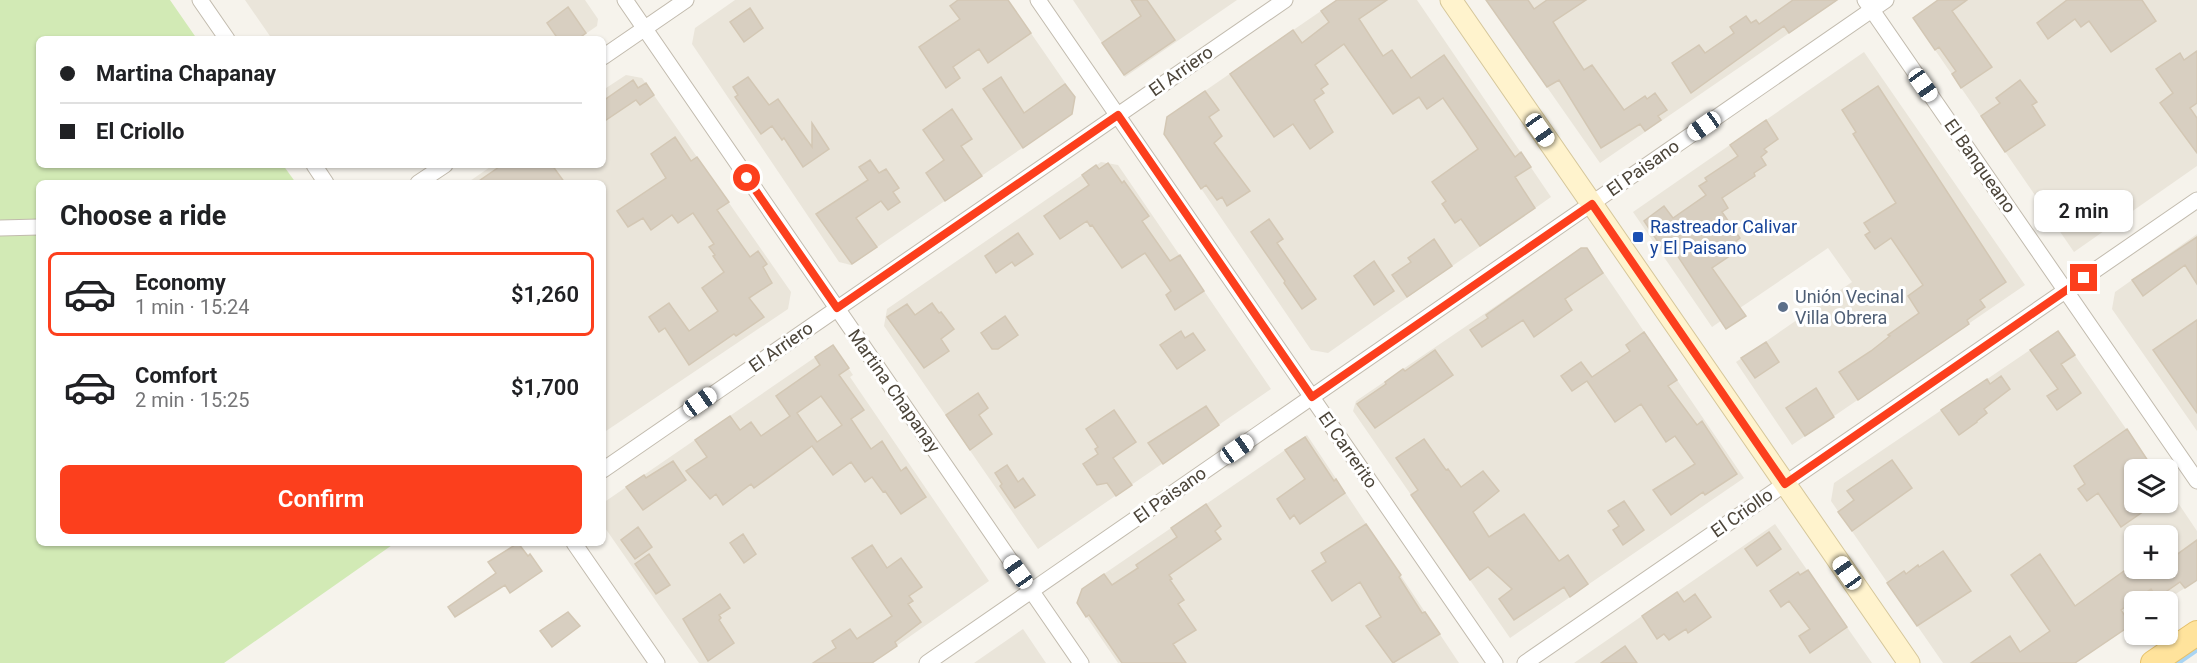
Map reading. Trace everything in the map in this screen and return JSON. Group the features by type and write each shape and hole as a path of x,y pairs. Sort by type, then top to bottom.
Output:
{"main road":[{"path":"1451,0 1909,663"},
{"path":"2152,663 2197,633"}],"street":[{"path":"200,0 225,36"},
{"name":"Martina Chapanay","path":"625,0 1081,663"},
{"path":"606,55 686,0"},
{"name":"El Carrerito","path":"1038,0 1495,663"},
{"name":"El Arriero","path":"606,468 1285,0"},
{"name":"El Paisano","path":"927,663 1592,204 1868,5 1886,0"},
{"name":"El Banqueano","path":"1868,5 2197,481"},
{"path":"422,180 440,168"},
{"name":"El Criollo","path":"1525,663 2197,200"},
{"path":"0,228 36,227"},
{"path":"576,546 657,663"}],"shaded area":[{"path":"245,0 585,0 598,19 597,26 582,36 270,36"},
{"path":"735,0 1008,0 1075,97 1072,114 851,265 839,262 692,44 695,28"},
{"path":"1073,0 1237,0 1125,77"},
{"path":"1337,0 1417,0 1551,197 1328,353 1311,350 1164,134 1167,117"},
{"path":"1486,0 1831,0 1833,3 1600,163"},
{"path":"1938,0 2197,0 2197,166 2074,252 1913,18"},
{"path":"1864,52 2025,285 1792,445 1736,362 1852,282 1828,248 1712,327 1633,212"},
{"path":"626,75 642,78 791,292 788,309 606,431 606,180 471,180 489,168 606,168 606,88"},
{"path":"1101,162 1118,165 1271,389 1038,549 884,326 887,309"},
{"path":"2197,234 2197,431 2112,309 2115,292"},
{"path":"1581,248 1587,248 1744,478 1510,638 1353,411 1356,401"},
{"path":"2058,331 2147,459 2124,459 2124,513 2178,513 2178,503 2197,531 2197,580 2178,592 2124,591 2124,629 2075,663 1943,663 1831,501 1834,483"},
{"path":"833,345 853,375 850,377 989,581 872,663 699,663 606,529 606,501"},
{"path":"1307,435 1459,663 1118,663 1077,603 1082,589"},
{"path":"1775,524 1872,663 1574,663"},
{"path":"1023,629 1046,663 974,663"}],"green space":[{"path":"0,0 170,0 195,36 36,36 36,168 285,168 294,180 36,180 36,546 391,546 224,663 0,663"}],"building":[{"path":"958,0 1008,0 1031,33 988,63 979,49 953,67 960,78 946,88 919,47 960,19 950,6"},
{"path":"1131,0 1147,0 1175,40 1124,75 1102,43 1141,16"},
{"path":"1337,0 1387,0 1359,19 1383,56 1392,50 1411,78 1444,55 1515,157 1521,152 1531,167 1515,177 1535,208 1480,246 1461,219 1455,223 1442,204 1446,201 1432,182 1478,149 1466,131 1443,98 1427,109 1419,97 1393,114 1344,44 1315,65 1328,84 1321,89 1324,93 1314,100 1333,132 1310,149 1293,124 1274,137 1230,74 1293,30 1302,43 1329,22 1321,11"},
{"path":"1486,0 1528,0 1534,9 1547,0 1586,0 1553,22 1584,70 1592,65 1624,110 1645,96 1647,99 1655,93 1667,110 1658,116 1661,120 1645,131 1640,124 1601,148 1559,80 1547,87"},
{"path":"1793,0 1837,0 1789,33 1784,26 1691,93 1672,63 1699,45 1705,53 1734,33 1730,27 1746,16 1751,23 1756,20 1759,24"},
{"path":"1938,0 1967,0 1952,11 1992,67 1961,88 1952,74 1956,71 1939,47 1935,50 1913,18"},
{"path":"2067,0 2142,0 2156,21 2111,52 2089,21 2081,27 2075,19 2048,39 2037,23"},
{"path":"568,7 586,33 582,36 556,36 547,23"},
{"path":"750,8 763,28 744,42 730,22"},
{"path":"2197,51 2197,103 2190,108 2197,118 2197,153 2160,103 2173,93 2156,69 2180,53 2184,60"},
{"path":"748,77 769,105 778,99 812,147 812,123 829,149 803,167 784,138 782,140 772,126 761,134 735,97 738,95 733,87"},
{"path":"1001,77 1024,113 1065,84 1075,97 1072,114 1023,148 983,89"},
{"path":"633,80 638,88 646,83 654,95 640,105 636,100 606,120 606,99"},
{"path":"2020,80 2037,102 2032,105 2045,125 2005,152 1981,116 2000,103 1996,98"},
{"path":"1878,86 2006,282 1980,300 1985,307 1967,320 1969,324 1858,400 1839,372 1871,351 1890,336 1888,335 1919,313 1908,296 1923,285 1891,238 1875,249 1865,235 1870,232 1864,223 1896,203 1853,134 1856,132 1842,110"},
{"path":"1205,91 1219,110 1209,117 1222,136 1214,143 1250,191 1227,206 1222,197 1217,200 1206,185 1201,189 1164,134 1167,117"},
{"path":"952,109 972,139 961,146 982,176 945,201 926,173 944,160 923,130"},
{"path":"1766,120 1778,139 1764,149 1767,152 1761,157 1766,165 1754,173 1755,176 1722,198 1728,208 1722,212 1740,238 1735,242 1740,249 1712,268 1746,316 1726,329 1669,243 1662,248 1644,221 1664,206 1673,218 1706,195 1699,186 1707,181 1705,178 1738,156 1730,145"},
{"path":"675,137 691,161 697,157 729,202 717,210 750,257 758,251 767,264 763,267 772,283 749,298 764,317 736,336 734,334 689,365 665,328 659,332 649,317 669,303 689,331 718,311 702,288 724,272 709,247 714,244 693,213 678,223 672,215 651,230 643,218 628,227 617,211 666,178 651,154"},
{"path":"870,160 879,173 886,169 899,188 893,192 900,202 888,210 881,201 856,218 877,247 852,264 816,214 868,180 859,167"},
{"path":"1108,163 1149,216 1142,221 1170,261 1180,255 1204,291 1175,310 1166,295 1171,291 1145,253 1122,268 1087,221 1060,239 1044,216 1089,185 1082,175 1096,165 1099,169"},
{"path":"498,168 554,168 563,180 480,180"},
{"path":"1269,219 1283,239 1277,243 1316,299 1302,309 1251,232"},
{"path":"1018,233 1033,254 1015,266 1012,262 996,273 985,256"},
{"path":"2197,237 2197,284 2185,265 2143,296 2132,280"},
{"path":"1434,239 1452,266 1407,297 1392,275 1411,262 1408,258"},
{"path":"1581,248 1587,248 1603,273 1565,299 1572,310 1534,337 1523,320 1482,347 1470,330 1488,318 1486,315"},
{"path":"1374,261 1394,291 1374,305 1354,276"},
{"path":"932,303 954,329 941,339 949,351 924,368 887,317 907,304 915,315"},
{"path":"1005,316 1018,335 998,349 992,349 981,333"},
{"path":"2197,320 2197,413 2153,350"},
{"path":"1181,331 1185,338 1193,333 1205,350 1177,369 1160,345"},
{"path":"2058,331 2075,355 2061,364 2081,393 2057,410 2047,396 2058,389 2030,350"},
{"path":"1644,332 1677,380 1668,386 1697,425 1702,421 1737,474 1705,495 1703,492 1671,515 1653,490 1695,464 1675,436 1666,442 1641,404 1615,422 1587,381 1572,391 1561,376 1581,362 1592,377 1630,351 1626,345"},
{"path":"1766,342 1779,362 1755,378 1741,358"},
{"path":"833,345 849,368 839,375 864,410 851,419 871,449 882,441 901,471 906,467 926,497 901,514 872,477 865,482 851,462 833,475 812,446 754,488 751,484 723,505 716,494 710,499 686,471 707,457 695,440 730,416 740,430 751,422 761,436 790,416 776,396 820,365 815,357","holes":["821,396 842,425 817,442 797,413"]},
{"path":"1435,350 1453,375 1375,428 1357,404 1403,369 1405,371"},
{"path":"2001,376 2010,389 1984,409 1987,413 1959,435 1941,410 1987,379 1990,384"},
{"path":"1816,388 1834,417 1805,436 1786,408"},
{"path":"978,393 988,408 979,415 992,434 970,450 946,415"},
{"path":"1206,406 1219,425 1163,464 1148,443"},
{"path":"1114,410 1136,442 1113,458 1132,485 1116,496 1107,483 1097,485 1083,464 1098,454 1095,449 1098,447 1086,429"},
{"path":"2127,429 2147,459 2124,459 2124,513 2141,513 2121,527 2098,493 2087,501 2078,489 2085,484 2074,466"},
{"path":"1305,437 1334,481 1336,479 1345,493 1300,524 1294,515 1290,519 1277,499 1305,479 1285,450"},
{"path":"1424,439 1461,487 1483,471 1499,491 1473,512 1489,537 1524,514 1559,561 1568,555 1588,584 1570,597 1564,587 1514,620 1499,599 1512,589 1488,567 1470,580 1411,495 1418,490 1396,458"},
{"path":"1892,460 1912,488 1852,531 1838,512 1854,500 1847,491"},
{"path":"673,461 686,480 643,510 626,487 644,475 646,478"},
{"path":"1007,465 1018,482 1023,478 1035,495 1015,508 1000,486 1002,484 995,473"},
{"path":"1624,501 1644,530 1623,545 1613,530 1619,526 1608,511"},
{"path":"1206,504 1221,526 1215,531 1221,539 1169,575 1184,600 1178,604 1196,630 1173,644 1186,663 1122,663 1089,615 1086,617 1077,603 1082,589 1104,574 1112,585 1138,568 1136,565 1177,537 1171,528"},
{"path":"1366,524 1401,575 1399,577 1422,613 1425,612 1440,634 1393,663 1366,626 1381,617 1360,582 1332,601 1312,571 1326,562 1321,553"},
{"path":"638,527 652,547 635,559 621,540"},
{"path":"1769,532 1781,549 1757,566 1745,549"},
{"path":"743,534 756,554 744,563 730,543"},
{"path":"2197,540 2197,580 2185,588 2180,582 2167,591 2152,591 2151,589 2124,591 2124,608 2121,610 2124,614 2124,630 2075,663 1971,663 2010,636 2020,652 2050,631 2011,575 2040,554 2075,606 2124,571 2124,579 2178,579 2178,554"},
{"path":"872,545 887,568 901,558 922,587 909,596 913,601 908,604 921,622 895,642 897,646 872,663 813,663 836,648 832,641 850,629 857,639 892,616 852,558"},
{"path":"513,546 520,546 528,556 530,554 542,571 510,593 505,585 455,617 448,607 496,573 488,562"},
{"path":"1943,551 1971,591 1917,626 1887,583 1904,571 1906,574 1918,565 1919,567"},
{"path":"649,554 670,585 656,594 635,564"},
{"path":"1808,570 1847,627 1810,653 1799,636 1810,629 1789,601 1781,607 1770,591 1798,572 1800,575"},
{"path":"1677,592 1684,602 1695,594 1711,617 1688,633 1686,629 1669,640 1664,634 1657,639 1642,616"},
{"path":"720,594 730,608 719,615 721,618 719,620 734,643 708,661 683,619"},
{"path":"568,612 580,626 552,647 540,631"},
{"path":"1625,646 1637,663 1601,663"}],"waterway":[{"path":"2177,663 2197,649"}],"place":[{"name":"Rastreador Calivar y El Paisano","path":"1638,237"},
{"name":"Unión Vecinal Villa Obrera","path":"1783,307"}],"route":[{"path":"747,178 837,308 1118,115 1312,397 1592,204 1785,484 2084,278"}]}
